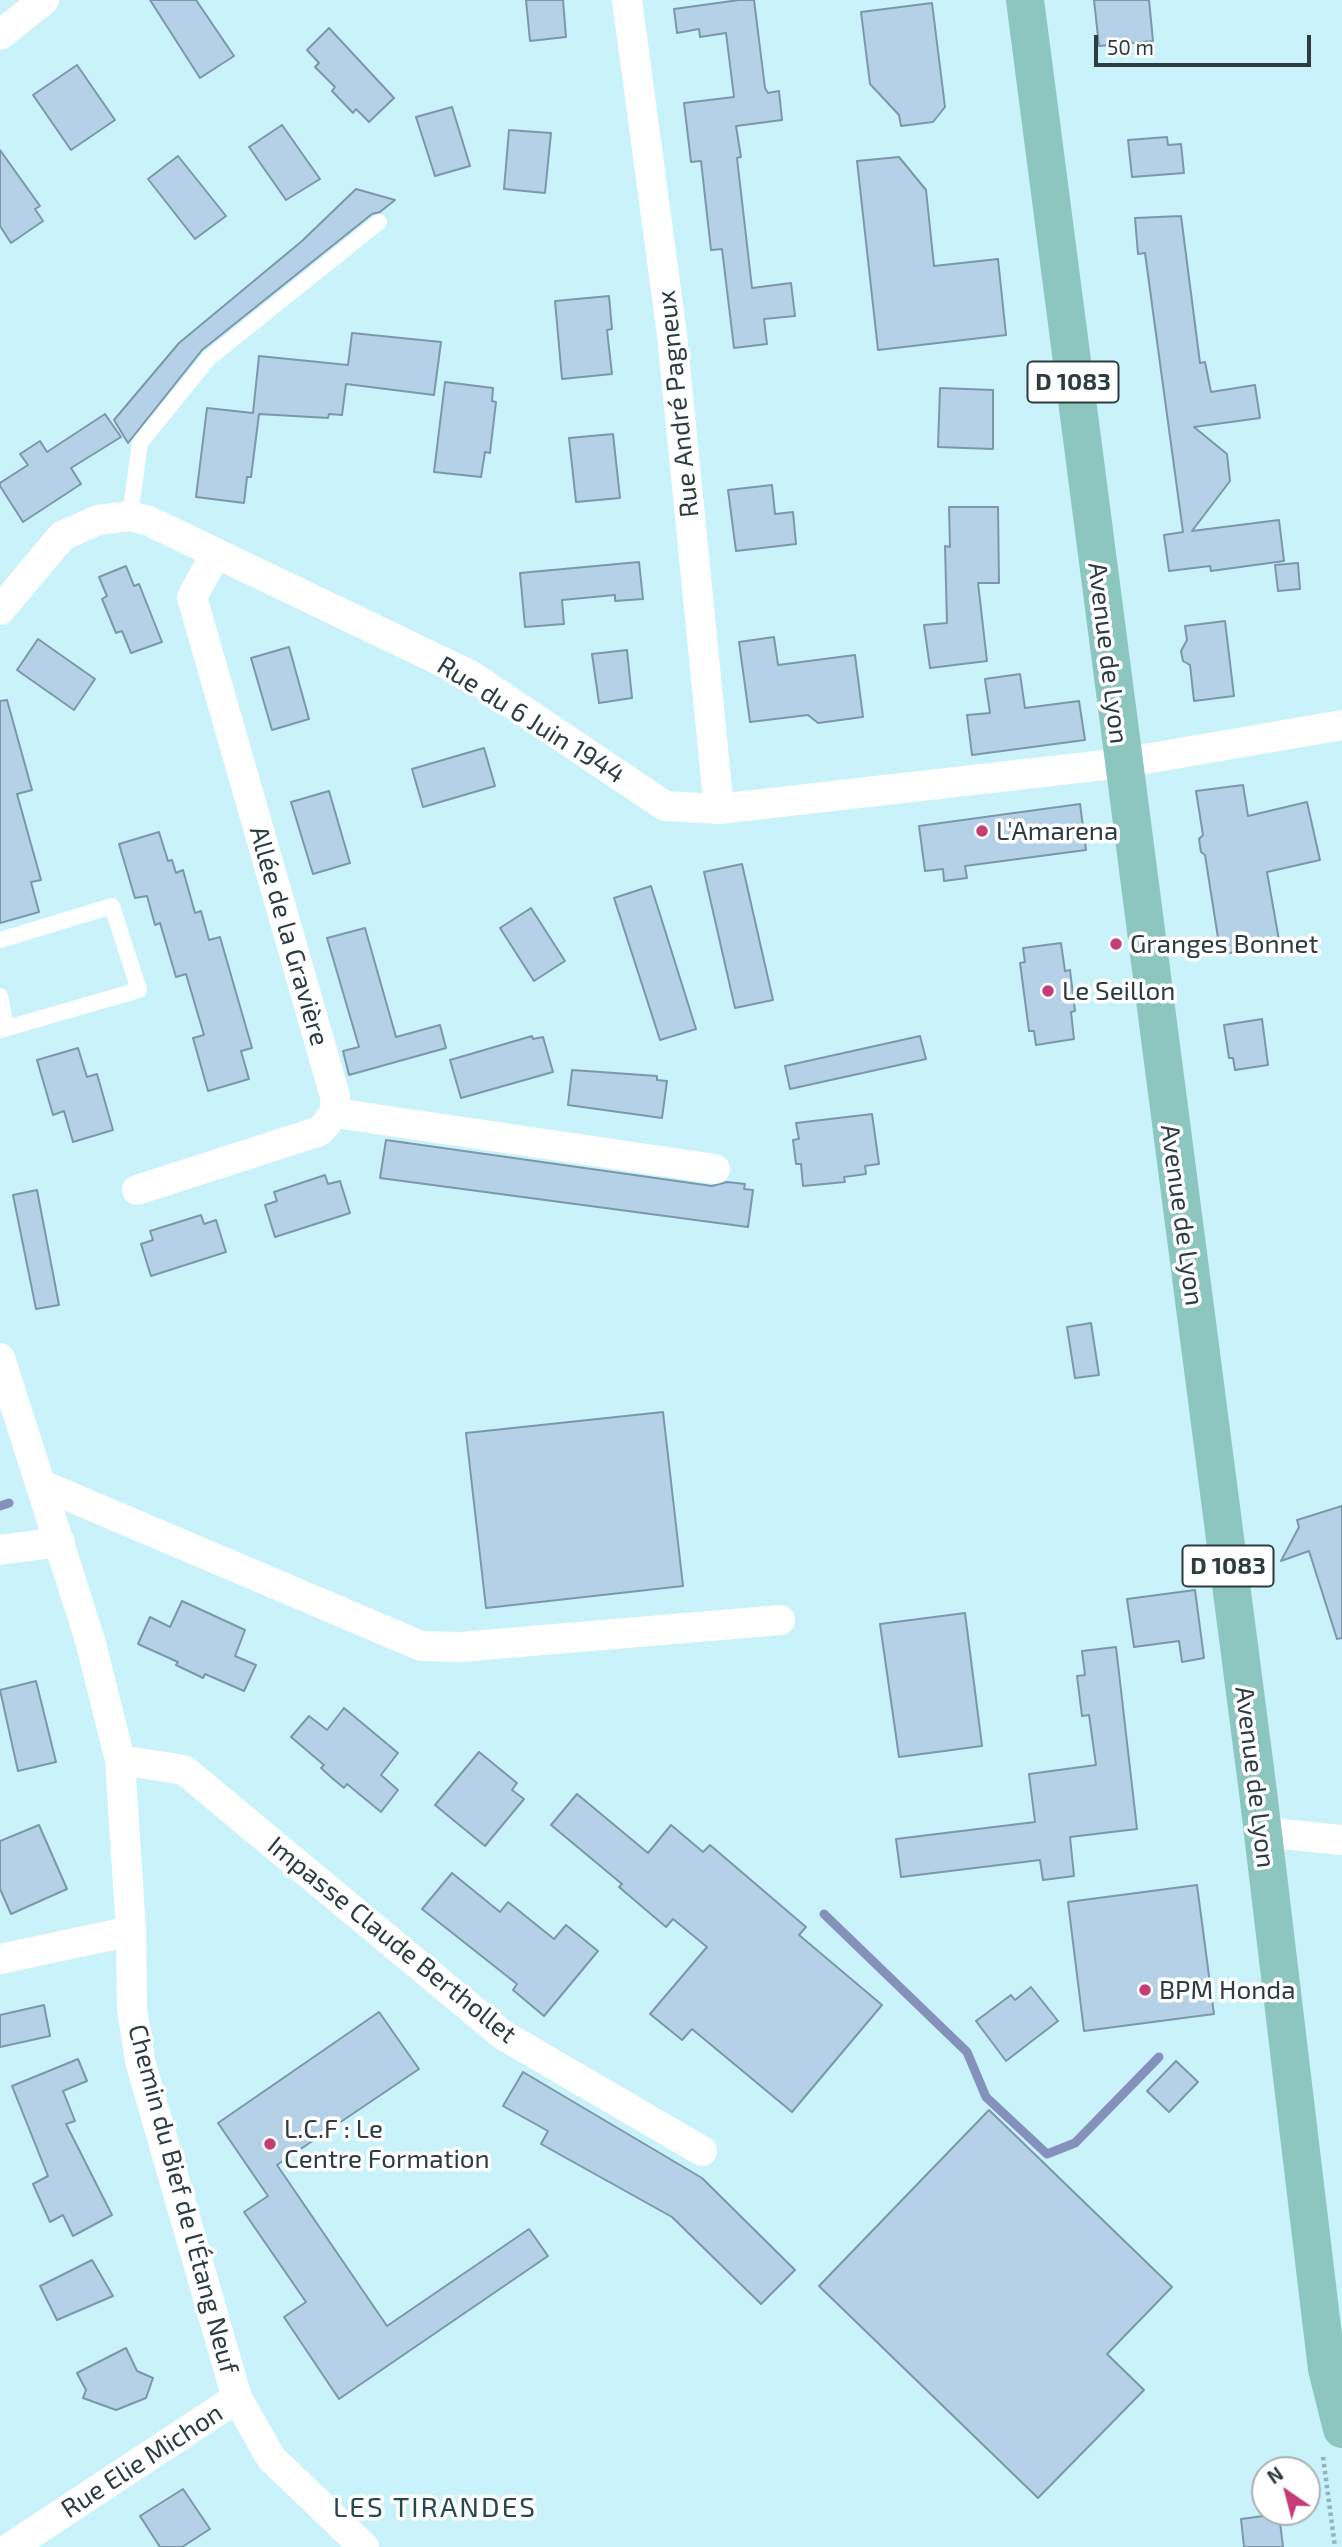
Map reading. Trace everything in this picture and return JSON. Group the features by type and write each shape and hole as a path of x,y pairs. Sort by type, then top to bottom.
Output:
{"main road":[{"name":"Avenue de Lyon","path":"1025,0 1122,763 1263,1832 1327,2369 1342,2429"}],"street":[{"path":"0,35 44,0"},
{"name":"Rue André Pagneux","path":"626,0 672,335 719,808"},
{"name":"Rue du 6 Juin 1944","path":"0,610 62,537 98,520 130,516 149,521 215,555 470,674 665,806 719,808 1122,763 1342,725"},
{"name":"Allée de la Gravière","path":"215,555 192,597 335,1096 335,1113"},
{"path":"137,1190 320,1131 335,1113 715,1169"},
{"name":"Chemin du Bief de l'Étang Neuf","path":"0,1358 90,1640 120,1760 131,1931 132,2009 140,2061 237,2398 271,2458 364,2547"},
{"path":"40,1483 421,1646 461,1647 780,1620"},
{"path":"0,1550 60,1542"},
{"name":"Impasse Claude Berthollet","path":"120,1760 184,1770 503,2035 702,2151"},
{"path":"1263,1832 1342,1840"},
{"path":"0,1959 131,1931"},
{"name":"Rue Elie Michon","path":"11,2547 237,2398"}],"lane":[{"path":"130,516 140,443 209,358 379,222"},
{"path":"0,940 112,906 139,990 3,1029 0,996"}],"building":[{"path":"150,0 196,0 234,56 200,78"},
{"path":"526,0 563,0 566,37 530,41"},
{"path":"754,0 765,88 768,93 779,91 782,120 736,126 741,157 737,158 752,288 791,283 795,316 764,319 767,344 734,348 722,249 711,250 701,161 691,162 684,103 734,97 726,33 700,37 699,29 677,33 674,9"},
{"path":"1094,0 1149,0 1153,41 1099,46"},
{"path":"932,3 945,107 933,122 901,126 899,115 870,84 861,12"},
{"path":"329,28 394,98 369,122 356,109 353,113 332,91 335,87 315,67 319,63 307,50"},
{"path":"77,65 115,120 71,150 33,95"},
{"path":"452,107 470,166 435,176 416,117"},
{"path":"282,125 320,179 286,200 249,147"},
{"path":"509,130 551,133 545,193 504,189"},
{"path":"1167,137 1168,145 1181,144 1184,173 1132,177 1128,140"},
{"path":"0,150 40,206 35,209 43,221 11,243 0,226"},
{"path":"178,156 226,216 195,239 148,179"},
{"path":"899,157 926,190 934,266 998,259 1006,335 878,350 857,161"},
{"path":"356,189 395,200 380,212 372,214 202,350 128,443 114,420 179,343 302,241"},
{"path":"1181,216 1200,363 1205,362 1211,392 1255,385 1260,418 1194,427 1227,454 1230,481 1192,531 1279,520 1284,561 1211,571 1210,566 1169,571 1164,535 1183,532 1145,253 1138,254 1135,218"},
{"path":"609,296 612,329 607,330 612,374 562,379 555,301"},
{"path":"352,333 441,342 434,395 346,384 342,415 329,414 328,418 259,414 251,477 247,477 244,503 196,497 207,408 253,413 259,356 348,365"},
{"path":"445,382 493,388 492,401 496,402 490,453 485,452 481,477 434,472"},
{"path":"940,388 993,390 993,449 938,447"},
{"path":"105,414 121,437 71,468 81,484 23,522 0,486 0,483 28,465 20,454 40,441 47,452"},
{"path":"613,434 620,498 576,502 569,438"},
{"path":"772,485 775,514 793,512 796,544 736,551 728,490"},
{"path":"949,507 998,507 999,583 978,583 987,661 930,668 924,625 947,623 945,546 950,547"},
{"path":"639,562 643,599 615,601 615,595 562,600 564,624 525,627 520,573"},
{"path":"1298,563 1300,589 1278,591 1275,565"},
{"path":"126,566 134,586 139,584 162,642 131,653 122,631 116,633 102,599 107,596 99,577"},
{"path":"1225,621 1234,696 1194,701 1190,665 1183,661 1181,651 1187,640 1185,626"},
{"path":"774,637 778,665 855,655 863,717 818,723 808,715 750,722 739,642"},
{"path":"38,639 95,679 74,710 17,670"},
{"path":"289,647 309,719 272,730 251,658"},
{"path":"627,650 632,698 599,703 592,654"},
{"path":"1020,674 1025,708 1079,701 1085,740 972,755 967,715 990,713 985,679"},
{"path":"7,700 32,790 17,794 41,880 31,882 39,912 0,923 0,701"},
{"path":"484,748 495,786 423,807 412,769"},
{"path":"1243,785 1248,816 1307,802 1320,860 1267,872 1280,946 1229,953 1228,943 1219,944 1205,855 1201,852 1199,839 1203,835 1196,791"},
{"path":"329,791 350,863 313,874 291,802"},
{"path":"1080,804 1086,850 965,866 967,878 944,881 943,869 925,871 919,826"},
{"path":"159,832 168,861 172,860 176,873 183,870 195,913 201,911 209,940 220,937 252,1048 241,1051 249,1079 208,1091 193,1038 204,1035 186,974 176,977 160,923 155,925 147,896 135,898 119,844"},
{"path":"742,864 773,1000 735,1008 704,872"},
{"path":"651,886 696,1029 660,1040 614,898"},
{"path":"531,908 565,961 534,981 500,928"},
{"path":"365,928 396,1037 440,1025 446,1048 349,1075 343,1051 359,1047 327,938"},
{"name":"Le Seillon","path":"1061,943 1065,971 1070,970 1075,1011 1071,1012 1074,1039 1036,1045 1034,1031 1029,1031 1020,963 1025,962 1023,948"},
{"path":"1262,1019 1268,1065 1235,1070 1233,1058 1229,1058 1224,1025"},
{"path":"532,1036 533,1039 543,1037 553,1072 461,1098 450,1060"},
{"path":"920,1036 926,1059 790,1089 785,1066"},
{"path":"78,1048 87,1077 97,1074 113,1130 73,1142 64,1111 53,1115 37,1060"},
{"path":"572,1070 657,1076 657,1080 667,1081 662,1118 568,1105"},
{"path":"872,1114 879,1164 865,1166 866,1174 844,1177 845,1182 803,1186 801,1164 796,1164 793,1140 799,1139 796,1123"},
{"path":"386,1140 712,1186 727,1182 745,1184 744,1189 753,1190 748,1227 380,1178"},
{"path":"325,1175 328,1184 340,1181 350,1213 275,1237 265,1205 277,1201 274,1192"},
{"path":"37,1190 59,1305 36,1309 13,1195"},
{"path":"201,1215 204,1224 216,1220 226,1252 151,1276 141,1244 153,1240 150,1231"},
{"path":"1091,1323 1099,1375 1075,1378 1067,1327"},
{"path":"663,1412 683,1586 486,1608 466,1433"},
{"path":"1342,1506 1342,1638 1337,1639 1309,1551 1281,1561 1299,1527 1297,1520"},
{"path":"1195,1590 1204,1658 1182,1662 1179,1641 1134,1647 1127,1599"},
{"path":"182,1601 245,1630 235,1656 256,1665 244,1691 205,1674 203,1678 176,1665 178,1662 138,1644 150,1617 170,1627"},
{"path":"965,1613 982,1746 899,1757 880,1624"},
{"path":"1116,1647 1137,1829 1070,1837 1074,1876 1043,1880 1040,1860 901,1877 896,1839 1035,1822 1029,1774 1096,1765 1089,1715 1082,1716 1077,1676 1085,1675 1082,1651"},
{"path":"36,1681 56,1762 18,1771 0,1690"},
{"path":"344,1708 398,1753 381,1775 398,1790 381,1812 347,1784 344,1788 332,1778 321,1768 324,1765 291,1737 309,1716 327,1730"},
{"path":"479,1752 517,1783 512,1790 524,1799 485,1846 435,1805"},
{"path":"577,1794 648,1853 671,1825 703,1852 710,1845 806,1927 799,1935 882,2005 792,2112 692,2029 682,2040 650,2014 707,1947 673,1919 666,1927 619,1887 622,1884 551,1825"},
{"path":"39,1825 67,1889 11,1914 0,1889 0,1841"},
{"path":"452,1873 500,1912 508,1902 554,1939 566,1925 598,1951 544,2016 513,1990 517,1984 422,1909"},
{"path":"1197,1885 1214,2014 1084,2031 1068,1902"},
{"path":"1031,1987 1058,2021 1006,2061 976,2021 1011,1995 1015,2000"},
{"path":"44,2005 50,2036 0,2047 0,2015"},
{"path":"379,2012 419,2069 277,2165 387,2326 529,2229 548,2256 339,2399 284,2317 306,2302 244,2212 268,2196 218,2123"},
{"path":"78,2059 87,2081 63,2091 75,2121 66,2124 112,2215 73,2236 63,2215 50,2222 33,2184 48,2176 12,2086"},
{"path":"1176,2061 1198,2082 1169,2112 1147,2091"},
{"path":"523,2072 702,2178 795,2270 761,2304 672,2217 541,2144 548,2131 503,2106"},
{"path":"989,2110 1172,2287 1107,2354 1144,2390 1038,2498 819,2286"},
{"path":"92,2260 113,2296 57,2320 40,2286"},
{"path":"126,2348 137,2371 153,2378 146,2398 116,2410 83,2398 86,2390 77,2373"},
{"path":"183,2489 210,2529 182,2547 160,2547 140,2516"},
{"path":"1251,2518 1251,2526 1280,2526 1283,2547 1244,2547 1241,2519"}],"waterway":[{"path":"0,1506 9,1503"},
{"path":"824,1914 967,2052 986,2097 1047,2154 1075,2143 1159,2057"}],"place":[{"name":"L'Amarena","path":"982,831"},
{"name":"Granges Bonnet","path":"1116,944"},
{"name":"Le Seillon","path":"1048,991"},
{"name":"BPM Honda","path":"1145,1990"},
{"name":"L.C.F : Le Centre Formation","path":"270,2144"}],"district":[{"name":"LES TIRANDES","path":"435,2508"}]}
